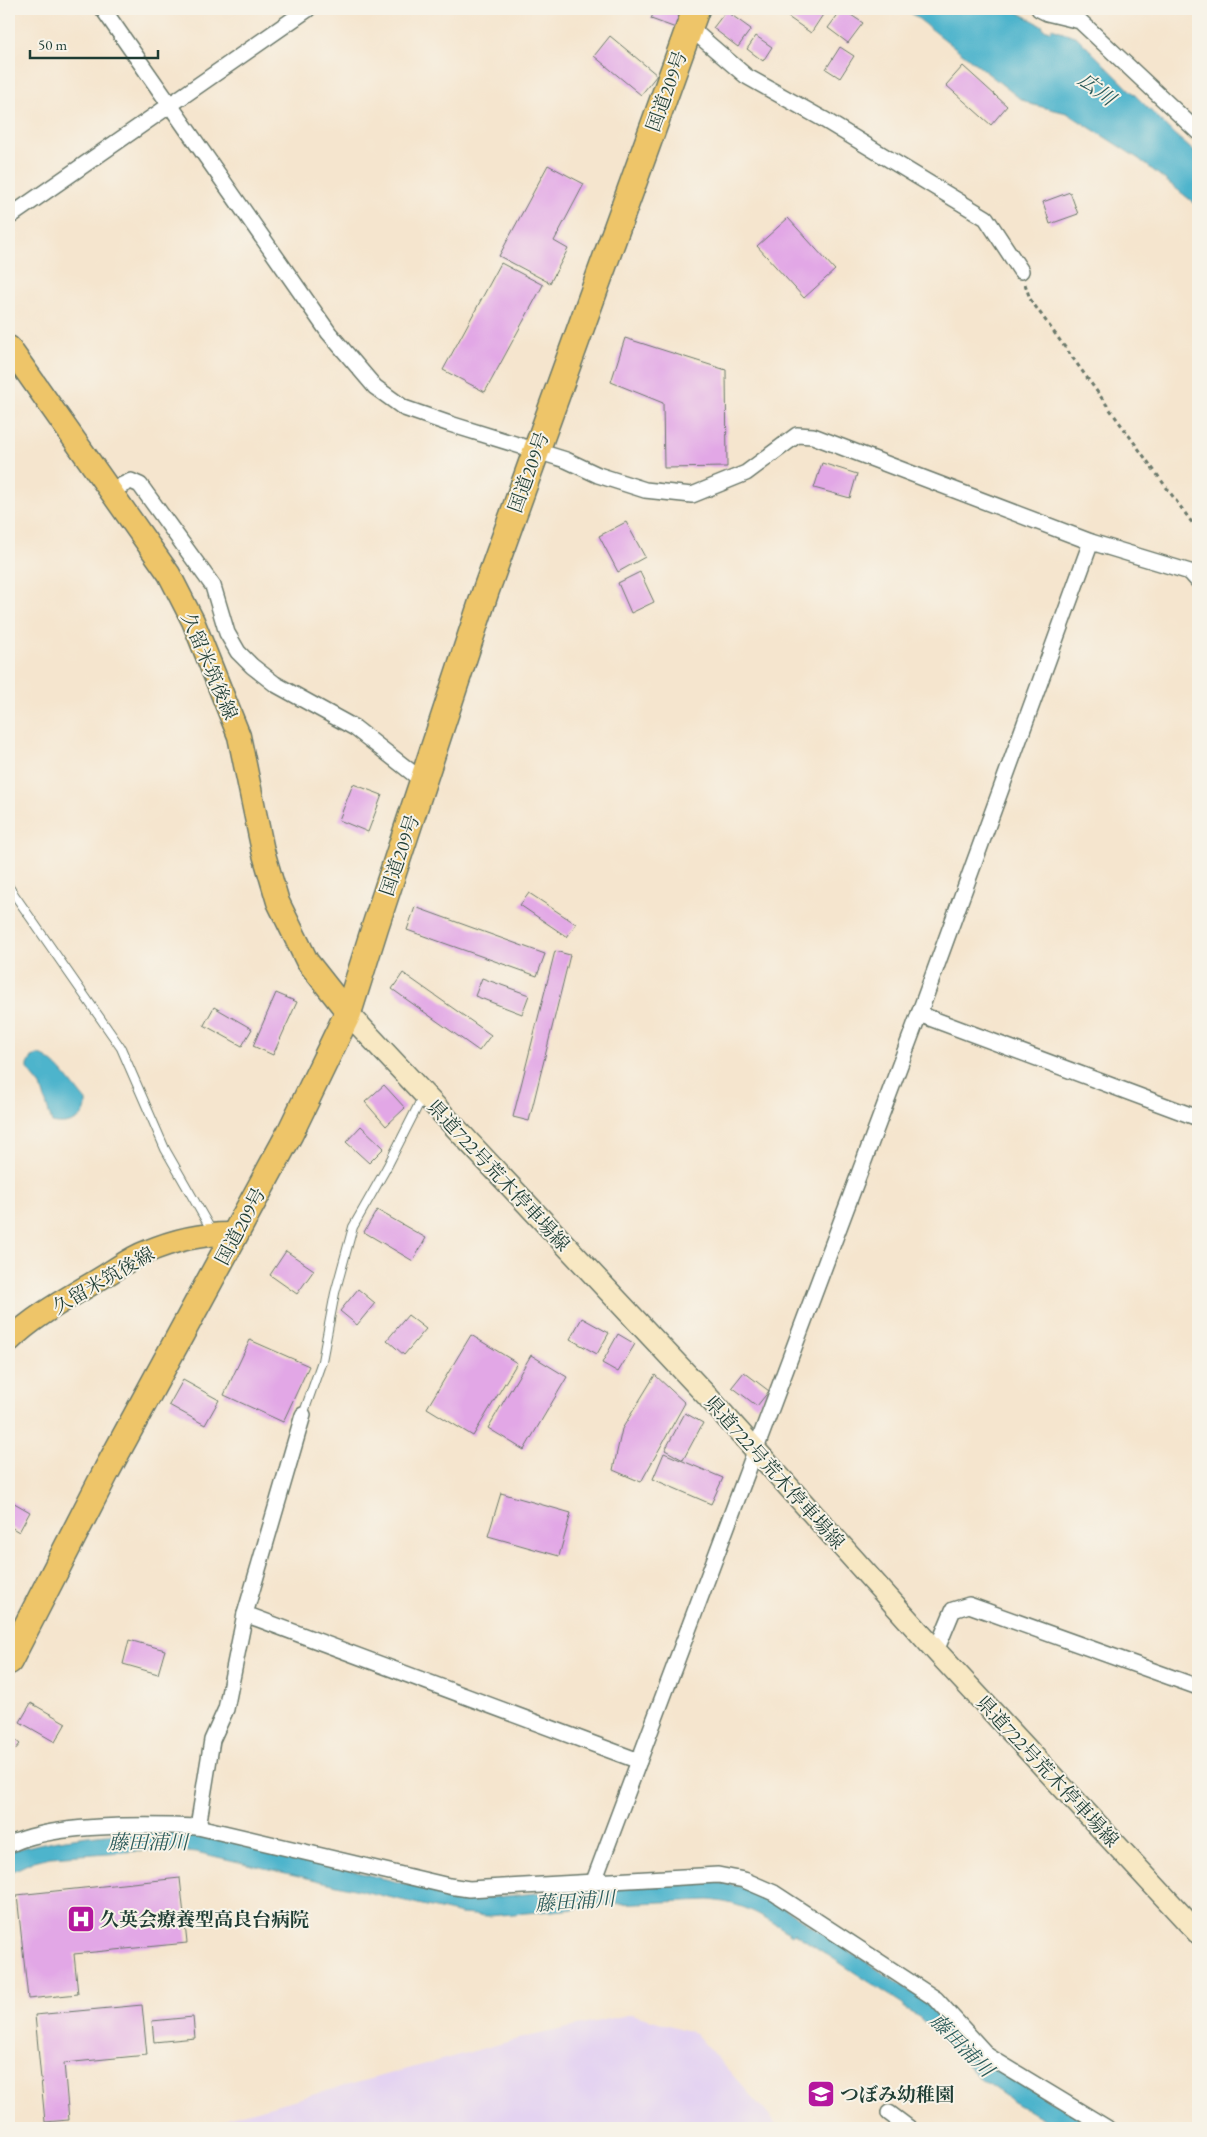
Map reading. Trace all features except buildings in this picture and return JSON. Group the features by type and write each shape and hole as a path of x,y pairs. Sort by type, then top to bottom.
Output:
{"highway":[{"name":"国道209号","path":"9,1661 107,1470 224,1234 290,1133 348,1013 486,590 692,18"}],"main road":[{"name":"久留米筑後線","path":"9,347 169,574 193,621 240,736 264,851 278,902 307,961 348,1013"},
{"name":"県道722号荒木停車場線","path":"348,1013 757,1451 936,1650 1198,1933"},
{"name":"久留米筑後線","path":"9,1341 17,1333 67,1299 144,1252 192,1237 224,1234"}],"street":[{"path":"103,9 329,333 375,387 404,408 566,460 598,475 645,490 692,496 746,473 797,435 813,436 1091,542 1190,572 1198,581"},
{"path":"9,217 170,103 308,9"},
{"path":"1039,9 1047,13 1080,21 1198,132"},
{"path":"692,18 746,76 823,119 986,218 1021,271"},
{"path":"110,491 132,481 140,485 213,586 227,633 238,652 252,666 275,684 355,728 424,782"},
{"path":"594,1881 920,1014 1091,542"},
{"path":"920,1014 1198,1118"},
{"path":"198,1827 212,1740 226,1709 245,1614 303,1415"},
{"path":"936,1650 953,1610 969,1605 1198,1687"},
{"path":"245,1614 640,1761"},
{"path":"9,1845 22,1838 67,1830 161,1826 198,1827 449,1886 469,1889 718,1875 744,1880 774,1893 936,1999 988,2056 1107,2128"},
{"path":"889,2113 909,2128"}],"lane":[{"path":"9,887 122,1048 165,1150 224,1234"},
{"path":"303,1415 322,1361 335,1293 353,1227 387,1167 424,1095"}],"path":[{"path":"1021,271 1030,300 1198,531"}],"shaded area":[{"path":"632,2014 695,2033 780,2128 212,2128 231,2117 522,2038"}],"water":[{"name":"広川","path":"906,9 1012,9 1043,26 1043,29 1051,31 1052,28 1077,37 1175,135 1198,155 1198,206 1139,159 1067,113 1030,104 1018,97"},
{"path":"38,1055 51,1061 86,1101 84,1113 75,1121 64,1124 52,1123 41,1086 28,1070 32,1057"},
{"name":"藤田浦川","path":"133,1832 198,1833 455,1896 477,1899 587,1888 716,1882 738,1886 769,1898 932,2005 996,2068 1096,2128 1059,2128 1014,2102 982,2080 919,2017 904,2009 903,2004 794,1933 792,1935 763,1916 733,1904 709,1900 590,1905 576,1909 488,1916 461,1914 196,1852 167,1849 50,1857 34,1861 9,1873 9,1852 70,1838"}],"place":[{"name":"久英会療養型高良台病院","path":"81,1919"},
{"name":"つぼみ幼稚園","path":"821,2094"}]}
